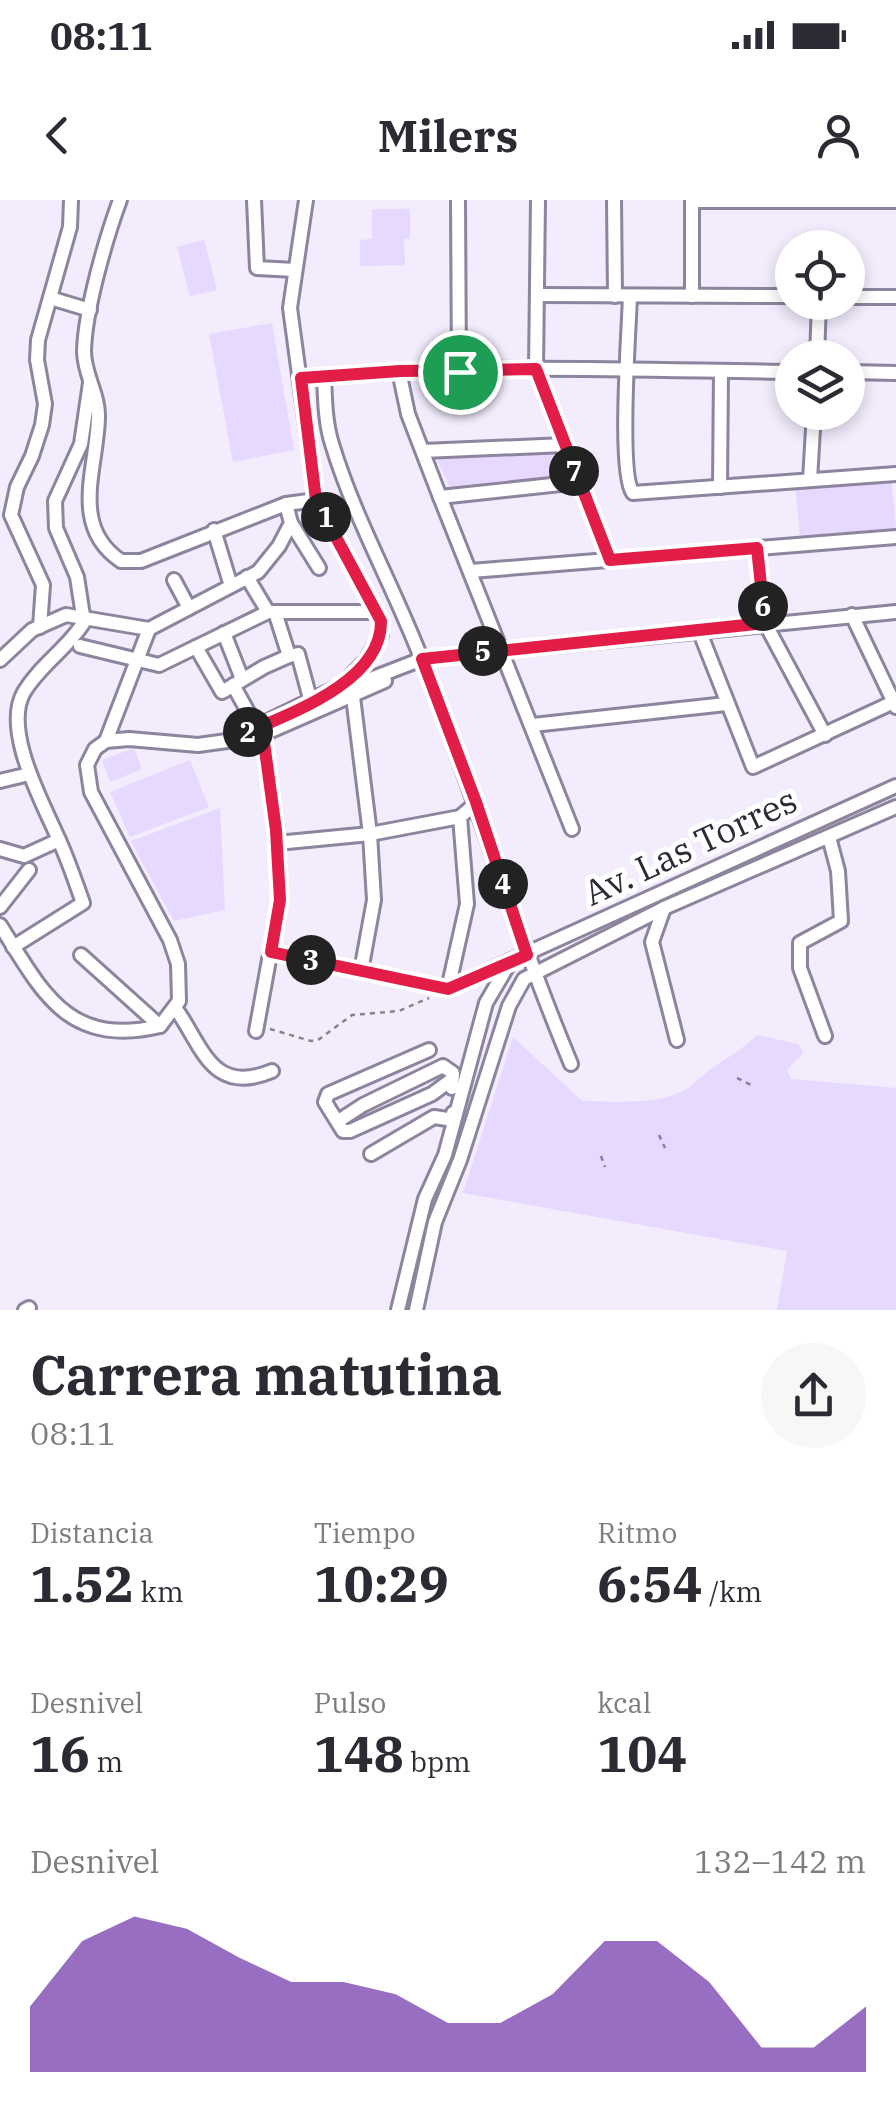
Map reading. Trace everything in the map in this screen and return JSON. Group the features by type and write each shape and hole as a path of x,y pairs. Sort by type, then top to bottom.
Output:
{"street":[{"path":"40,626 43,584 11,515 17,487 42,425 45,404 37,360 38,340 70,226 71,200"},
{"path":"120,200 90,310 84,352 90,383 98,399 87,496 91,517 110,554 133,563 152,559 214,530 286,504 316,500"},
{"path":"254,200 257,268 295,270"},
{"path":"106,741 129,738 207,744 236,737 246,741 356,672 377,647 381,621 316,500 290,308 306,200"},
{"path":"458,200 460,372"},
{"path":"538,200 536,369 610,560"},
{"path":"614,200 628,370 626,444 630,491 896,474"},
{"path":"692,296 692,200 896,201"},
{"path":"539,295 775,296"},
{"path":"865,296 896,297"},
{"path":"50,298 90,310"},
{"path":"301,378 400,371 536,369 775,372"},
{"path":"400,371 408,414 572,828"},
{"path":"720,487 722,371"},
{"path":"865,372 896,373"},
{"path":"324,376 332,444 422,659 476,802 527,955 571,1064"},
{"path":"13,946 83,903 60,840 29,774 19,706 38,673 78,631 84,619 78,577 56,528 55,501 81,444 90,383"},
{"path":"810,480 813,430"},
{"path":"424,451 565,445"},
{"path":"440,497 579,482"},
{"path":"286,504 291,522 319,568"},
{"path":"0,660 18,640 66,616 149,630 258,572 279,546 291,522"},
{"path":"214,530 231,586"},
{"path":"472,570 896,537"},
{"path":"757,548 765,623 825,735"},
{"path":"246,578 271,612 289,656"},
{"path":"174,580 190,608"},
{"path":"80,646 159,666 271,612 376,612"},
{"path":"316,700 422,659 896,612"},
{"path":"699,630 753,767 895,704 852,615"},
{"path":"0,925 36,985 70,1017 111,1030 160,1026 176,1009 180,986 175,953 87,783 90,756 106,741 149,630"},
{"path":"224,633 237,682 260,731 277,843 280,900 256,1028"},
{"path":"0,643 18,640"},
{"path":"196,647 222,692 298,654 316,700"},
{"path":"260,731 353,697 422,659"},
{"path":"353,697 370,834 374,906 361,971"},
{"path":"533,725 726,704"},
{"path":"0,781 29,774"},
{"name":"Av. Las Torres","path":"448,989 896,786"},
{"path":"277,843 370,834 460,817 476,802"},
{"name":"Av. Las Torres","path":"533,971 664,908 896,807"},
{"path":"271,952 448,989 467,904 460,817"},
{"path":"825,1036 800,968 800,944 840,921 838,871 829,837"},
{"path":"0,849 24,856 60,840"},
{"path":"0,907 29,870"},
{"path":"664,908 652,942 677,1040"},
{"path":"81,955 160,1026"},
{"path":"398,1310 425,1199 445,1155 486,1003 510,962"},
{"path":"416,1310 436,1222 509,1006 524,978 533,971"},
{"path":"176,1009 206,1058 233,1079 246,1080 272,1072"},
{"path":"429,1050 328,1094 324,1102 343,1131 432,1094 451,1080"},
{"path":"397,1064 406,1084"},
{"path":"344,1118 446,1066 454,1073 454,1120"},
{"path":"349,1085 362,1069"},
{"path":"363,1105 368,1123"},
{"path":"371,1154 434,1117 454,1120"}],"path":[{"path":"256,1028 318,1040 352,1016 399,1011 448,989"},
{"path":"737,1078 751,1085"},
{"path":"659,1135 665,1148"},
{"path":"601,1156 605,1167"}],"shaded area":[{"path":"372,209 410,209 410,239 404,239 405,265 360,266 360,240 372,239"},
{"path":"204,240 217,290 190,296 177,247"},
{"path":"272,323 294,450 233,462 209,334"},
{"path":"554,449 564,478 451,490 436,458"},
{"path":"891,479 896,528 800,536 795,486"},
{"path":"134,748 142,769 110,782 102,760"},
{"path":"190,760 209,807 130,837 110,792"},
{"path":"220,808 225,910 174,921 131,841"},
{"path":"757,1035 798,1044 803,1053 787,1070 791,1079 896,1088 896,1310 777,1310 787,1251 463,1193 513,1037 582,1101 620,1102 660,1099 683,1091"}],"route":[{"path":"536,369 610,560 757,548 765,623 422,659 476,802 527,955 448,989 271,952 280,900 276,830 263,735 246,741 236,737 342,685 367,660 381,635 381,621 316,500 301,378 400,371 460,372 536,369"}]}
